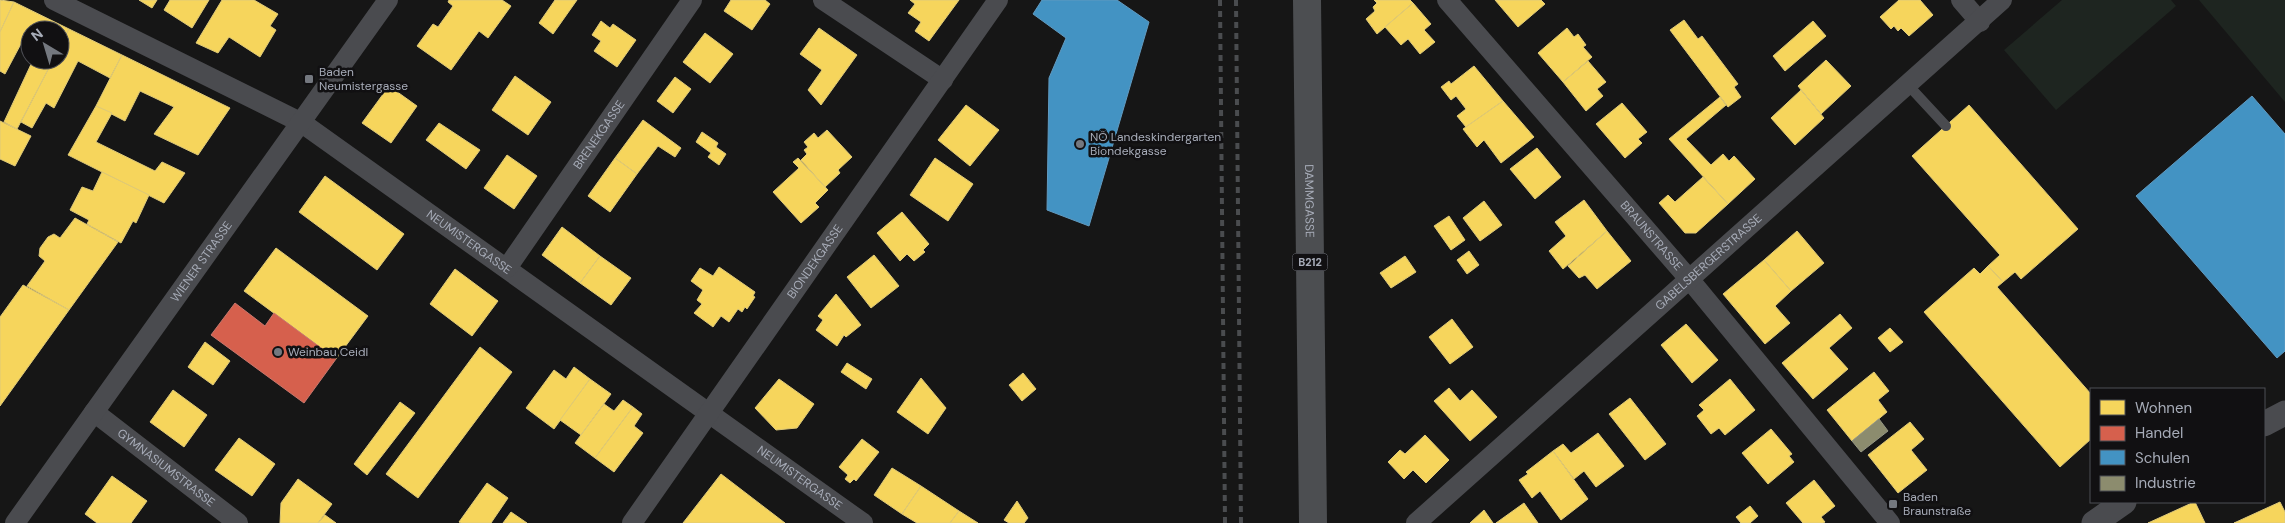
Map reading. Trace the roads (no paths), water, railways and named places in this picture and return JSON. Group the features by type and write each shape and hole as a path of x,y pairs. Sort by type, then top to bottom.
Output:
{"main road":[{"name":"DAMMGASSE","path":"1307,0 1313,523"}],"street":[{"name":"NEUMISTERGASSE","path":"54,0 302,123 862,523"},
{"name":"WIENER STRASSE","path":"16,523 388,0"},
{"name":"BRENEKGASSE","path":"507,268 692,0"},
{"path":"823,0 943,80"},
{"name":"BIONDEKGASSE","path":"632,523 998,0"},
{"name":"BRAUNSTRASSE","path":"1447,0 1690,280 1890,523"},
{"path":"1961,0 1980,22"},
{"name":"GABELSBERGERSTRASSE","path":"1416,523 1980,22 2002,0"},
{"name":"GYMNASIUMSTRASSE","path":"94,412 238,523"},
{"path":"2265,423 2285,413"},
{"path":"2094,523 2123,503"}],"lane":[{"path":"1908,85 1946,126"}],"railway":[{"path":"1220,0 1225,523"},
{"path":"1236,0 1241,523"}],"place":[{"name":"Baden Neumistergasse","path":"309,79"},
{"name":"NÖ Landeskindergarten Biondekgasse","path":"1080,144"},
{"name":"Weinbau Ceidl","path":"278,352"},
{"name":"Baden Braunstraße","path":"1893,504"}]}
